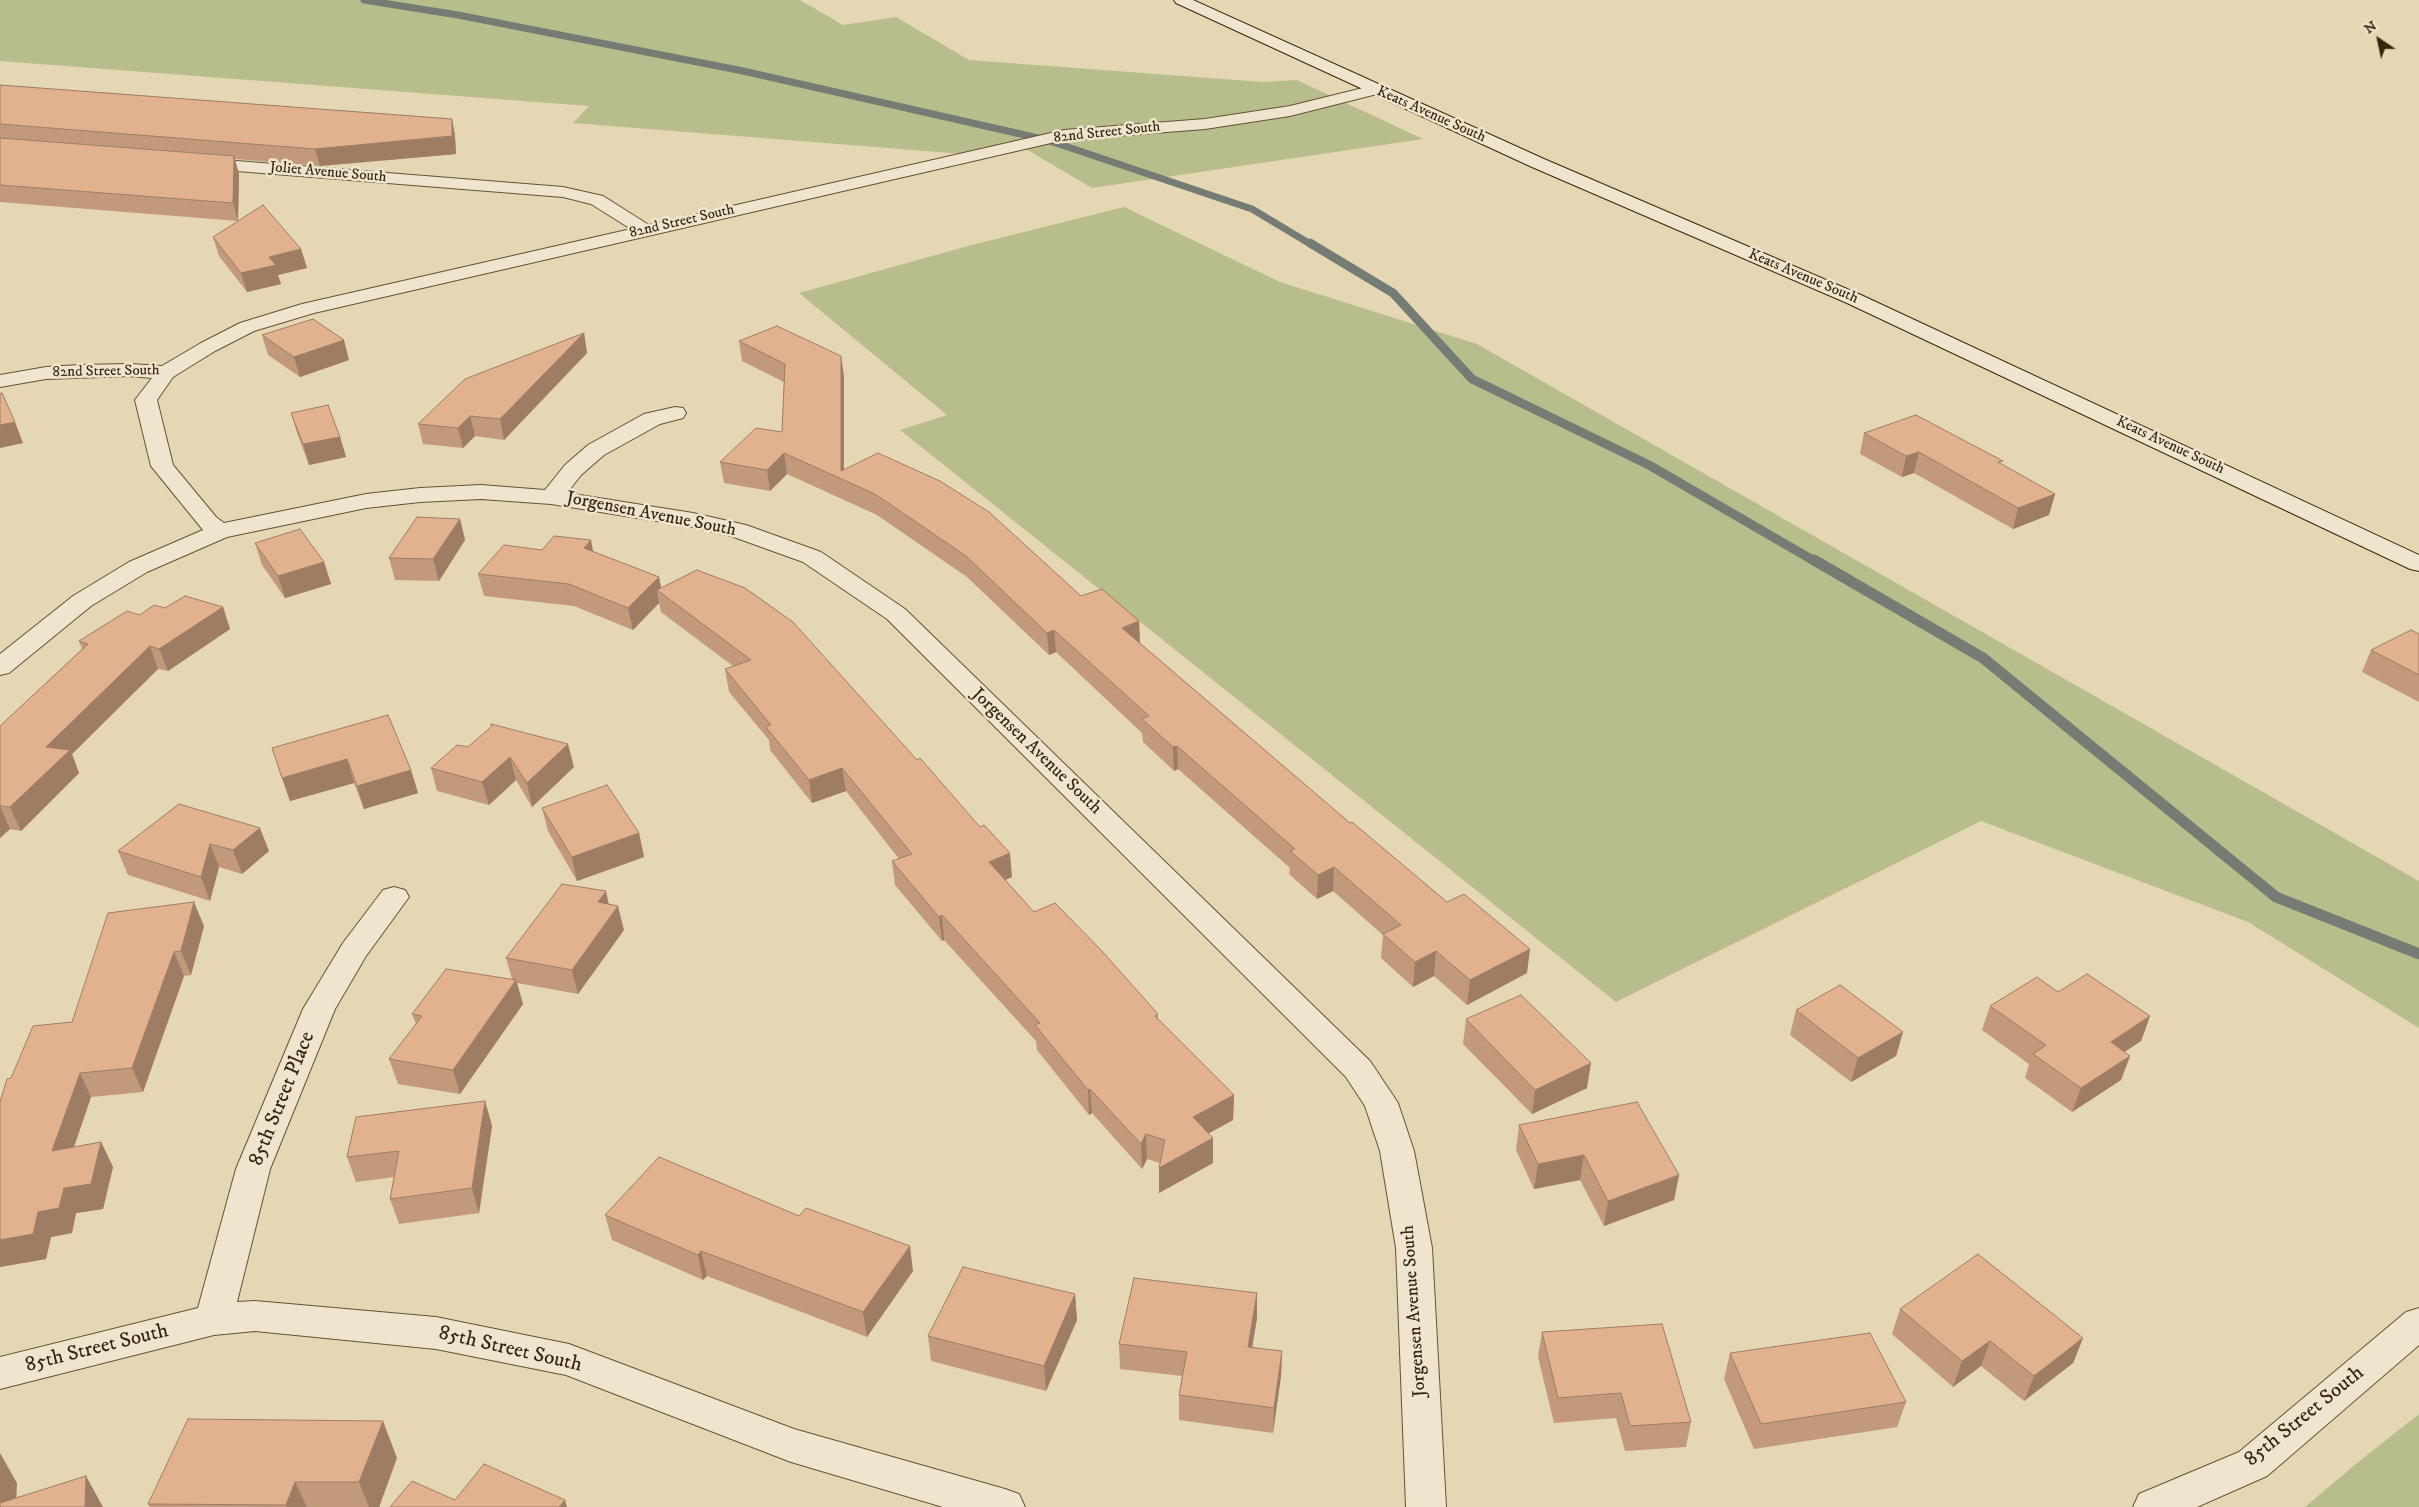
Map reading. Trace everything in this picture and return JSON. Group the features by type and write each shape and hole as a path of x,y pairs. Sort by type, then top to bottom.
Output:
{"street":[{"name":"Keats Avenue South","path":"1181,0 1538,163 1854,299 2419,564"},
{"name":"82nd Street South","path":"0,381 46,373 80,370 130,370 166,373 208,347 247,327 273,318 1064,135 1120,129 1204,124 1290,111 1375,90"},
{"name":"Joliet Avenue South","path":"186,162 564,192 597,200 647,231"},
{"path":"166,373 146,400 162,466 208,522 220,531"},
{"path":"551,497 573,470 596,450 652,420 675,413"},
{"name":"Jorgensen Avenue South","path":"0,667 82,601 138,567 220,531 366,502 420,495 481,492 551,497 693,520 738,530 812,557 896,614 1358,1068 1381,1104 1397,1151 1414,1248 1426,1507"},
{"name":"85th Street Place","path":"214,1320 253,1169 320,1009 354,950 394,897"},
{"name":"85th Street South","path":"0,1373 214,1320 255,1316 436,1333 569,1360 791,1446 1005,1507"},
{"name":"85th Street South","path":"2153,1507 2252,1464 2419,1323"}],"green space":[{"path":"0,0 800,0 843,25 896,17 969,60 1263,82 1297,80 1423,139 1092,188 1019,145 976,155 573,123 589,106 0,61"},
{"path":"1124,207 1280,282 1477,344 2419,881 2419,1028 2248,922 1981,821 1616,1002 900,430 947,415 799,293 968,246"},
{"path":"2419,1414 2419,1507 2305,1507 2357,1463"}],"building":[{"path":"0,85 452,119 452,136 315,149 0,124"},
{"path":"0,138 234,156 233,203 0,185"},
{"path":"263,205 301,249 269,257 276,265 241,273 213,237"},
{"path":"313,319 344,340 294,357 262,335"},
{"path":"777,326 841,356 841,471 878,453 940,481 989,512 1081,596 1102,589 1139,621 1122,628 1350,823 1352,822 1447,902 1464,894 1530,949 1470,980 1436,951 1415,962 1383,934 1401,925 1334,867 1318,875 1290,851 1295,849 1177,746 1173,747 1142,719 1149,716 1054,630 1047,633 966,556 875,494 784,453 767,470 720,462 756,428 782,432 785,364 739,341"},
{"path":"584,333 500,419 470,416 458,428 418,424 465,379"},
{"path":"2,393 15,422 0,425 0,394"},
{"path":"328,405 340,437 303,444 291,413"},
{"path":"1916,415 2003,461 1998,462 2055,494 2018,508 1919,452 1906,456 1864,433"},
{"path":"417,517 460,519 433,559 389,558"},
{"path":"300,529 324,562 278,576 255,543"},
{"path":"554,536 591,540 584,548 659,577 628,608 569,584 478,574 504,545 542,550"},
{"path":"697,570 745,588 793,622 917,760 920,758 980,827 984,825 1010,853 989,862 1034,912 1055,903 1101,950 1158,1014 1155,1016 1234,1095 1193,1117 1213,1138 1159,1168 1165,1140 1146,1134 1141,1144 1090,1089 1088,1090 1035,1025 1040,1023 942,915 939,917 892,861 912,854 842,768 809,780 766,727 771,725 725,669 751,660 657,590"},
{"path":"185,596 223,607 159,649 150,646 46,747 70,750 10,807 0,806 0,726 88,644 79,641 127,611 140,615 154,605 165,608"},
{"path":"2411,630 2419,634 2419,675 2371,650"},
{"path":"388,715 411,770 357,786 347,759 282,778 272,748"},
{"path":"491,724 568,744 527,783 510,757 482,782 431,768 457,745 468,747 492,726"},
{"path":"607,785 639,833 572,857 542,808"},
{"path":"179,804 260,828 233,850 210,844 201,877 118,851"},
{"path":"562,884 606,891 598,902 618,906 572,970 506,958"},
{"path":"194,902 181,951 174,952 132,1068 80,1073 52,1151 101,1142 91,1184 64,1188 59,1208 38,1212 33,1234 0,1240 0,1102 7,1079 11,1078 33,1026 72,1022 108,913"},
{"path":"446,969 516,980 453,1070 389,1059 422,1016 412,1014"},
{"path":"2087,974 2150,1016 2111,1042 2130,1056 2081,1088 2033,1054 2046,1045 1990,1006 2037,977 2058,992"},
{"path":"1840,985 1903,1032 1858,1058 1796,1010"},
{"path":"1521,995 1591,1063 1535,1090 1466,1019"},
{"path":"485,1101 472,1188 390,1199 399,1151 347,1157 356,1117"},
{"path":"1637,1102 1679,1175 1608,1201 1584,1155 1538,1164 1519,1125"},
{"path":"659,1157 799,1216 806,1208 910,1246 863,1312 701,1251 698,1255 605,1215"},
{"path":"1978,1254 2083,1338 2034,1376 1990,1341 1962,1361 1900,1309"},
{"path":"963,1267 1075,1294 1044,1366 928,1336"},
{"path":"1134,1278 1257,1293 1248,1347 1282,1351 1274,1408 1179,1395 1187,1352 1119,1344"},
{"path":"1662,1324 1691,1422 1630,1426 1621,1393 1558,1398 1542,1332"},
{"path":"1870,1333 1906,1402 1761,1424 1730,1353"},
{"path":"188,1419 383,1421 359,1482 295,1482 286,1505 148,1504"},
{"path":"484,1464 565,1500 559,1507 390,1507 412,1481 455,1500"},
{"path":"86,1476 85,1507 0,1507 0,1503"}],"waterway":[{"path":"364,0 458,15 743,71 1047,140 1252,209 1312,245"},
{"path":"1310,243 1393,293 1472,379 1649,465 1816,562"},
{"path":"1814,560 1983,658 2276,897 2419,954"}]}
